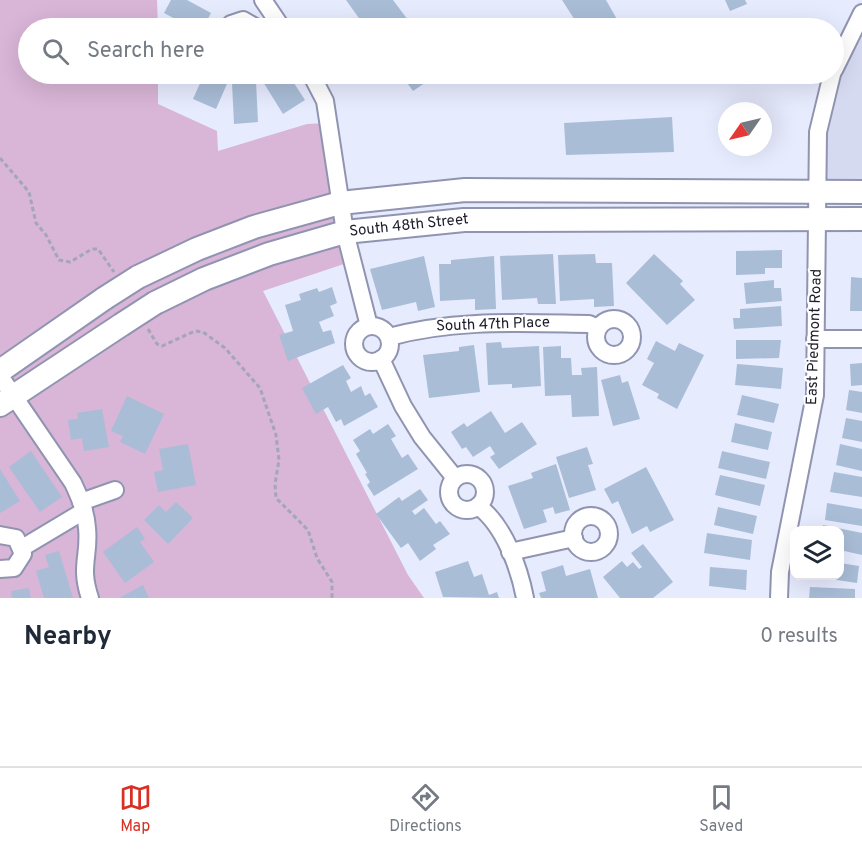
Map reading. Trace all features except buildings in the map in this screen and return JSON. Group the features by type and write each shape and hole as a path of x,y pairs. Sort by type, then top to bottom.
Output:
{"main road":[{"name":"South 48th Street","path":"0,371 138,277 197,249 254,227 340,203 465,190 862,192"},
{"name":"South 48th Street","path":"7,401 155,303 204,279 269,254 345,232 464,219 862,219"}],"street":[{"path":"263,0 276,18"},
{"name":"East Piedmont Road","path":"844,50 862,13"},
{"path":"316,84 325,101 345,232 369,326"},
{"name":"East Piedmont Road","path":"779,598 780,573 815,395 818,132 830,84"},
{"name":"South 47th Place","path":"389,337 423,327 465,324 579,324 598,328"},
{"path":"369,326 381,328 389,337 388,352 381,359 370,361 357,352 356,336 369,326"},
{"path":"815,339 862,339"},
{"path":"381,359 422,437 455,478"},
{"path":"0,376 7,401 73,483 83,506 88,530 83,572 90,598"},
{"path":"465,474 481,481 484,497 478,506 466,510 455,505 449,489 455,478 465,474"},
{"path":"0,569 9,570 18,564 22,548 83,506 115,490"},
{"path":"478,506 487,513 510,552 521,579 525,598"},
{"path":"0,535 16,538 22,548"},
{"path":"510,552 574,538"}],"path":[{"path":"0,159 29,192 36,223 46,235 59,260 70,262 92,249 98,249 111,266"},
{"path":"152,336 157,344 162,346 195,331 203,332 225,348 260,388 272,419 277,443 276,498 308,530 317,558 332,582 332,598"}],"shaded area":[{"path":"0,0 157,0 158,18 18,18 18,84 158,84 158,104 217,131 218,151 307,124 327,123 353,261 263,291 408,575 424,598 0,598"},
{"path":"862,13 862,205 817,205 818,132 836,84 844,84 844,62"}]}
